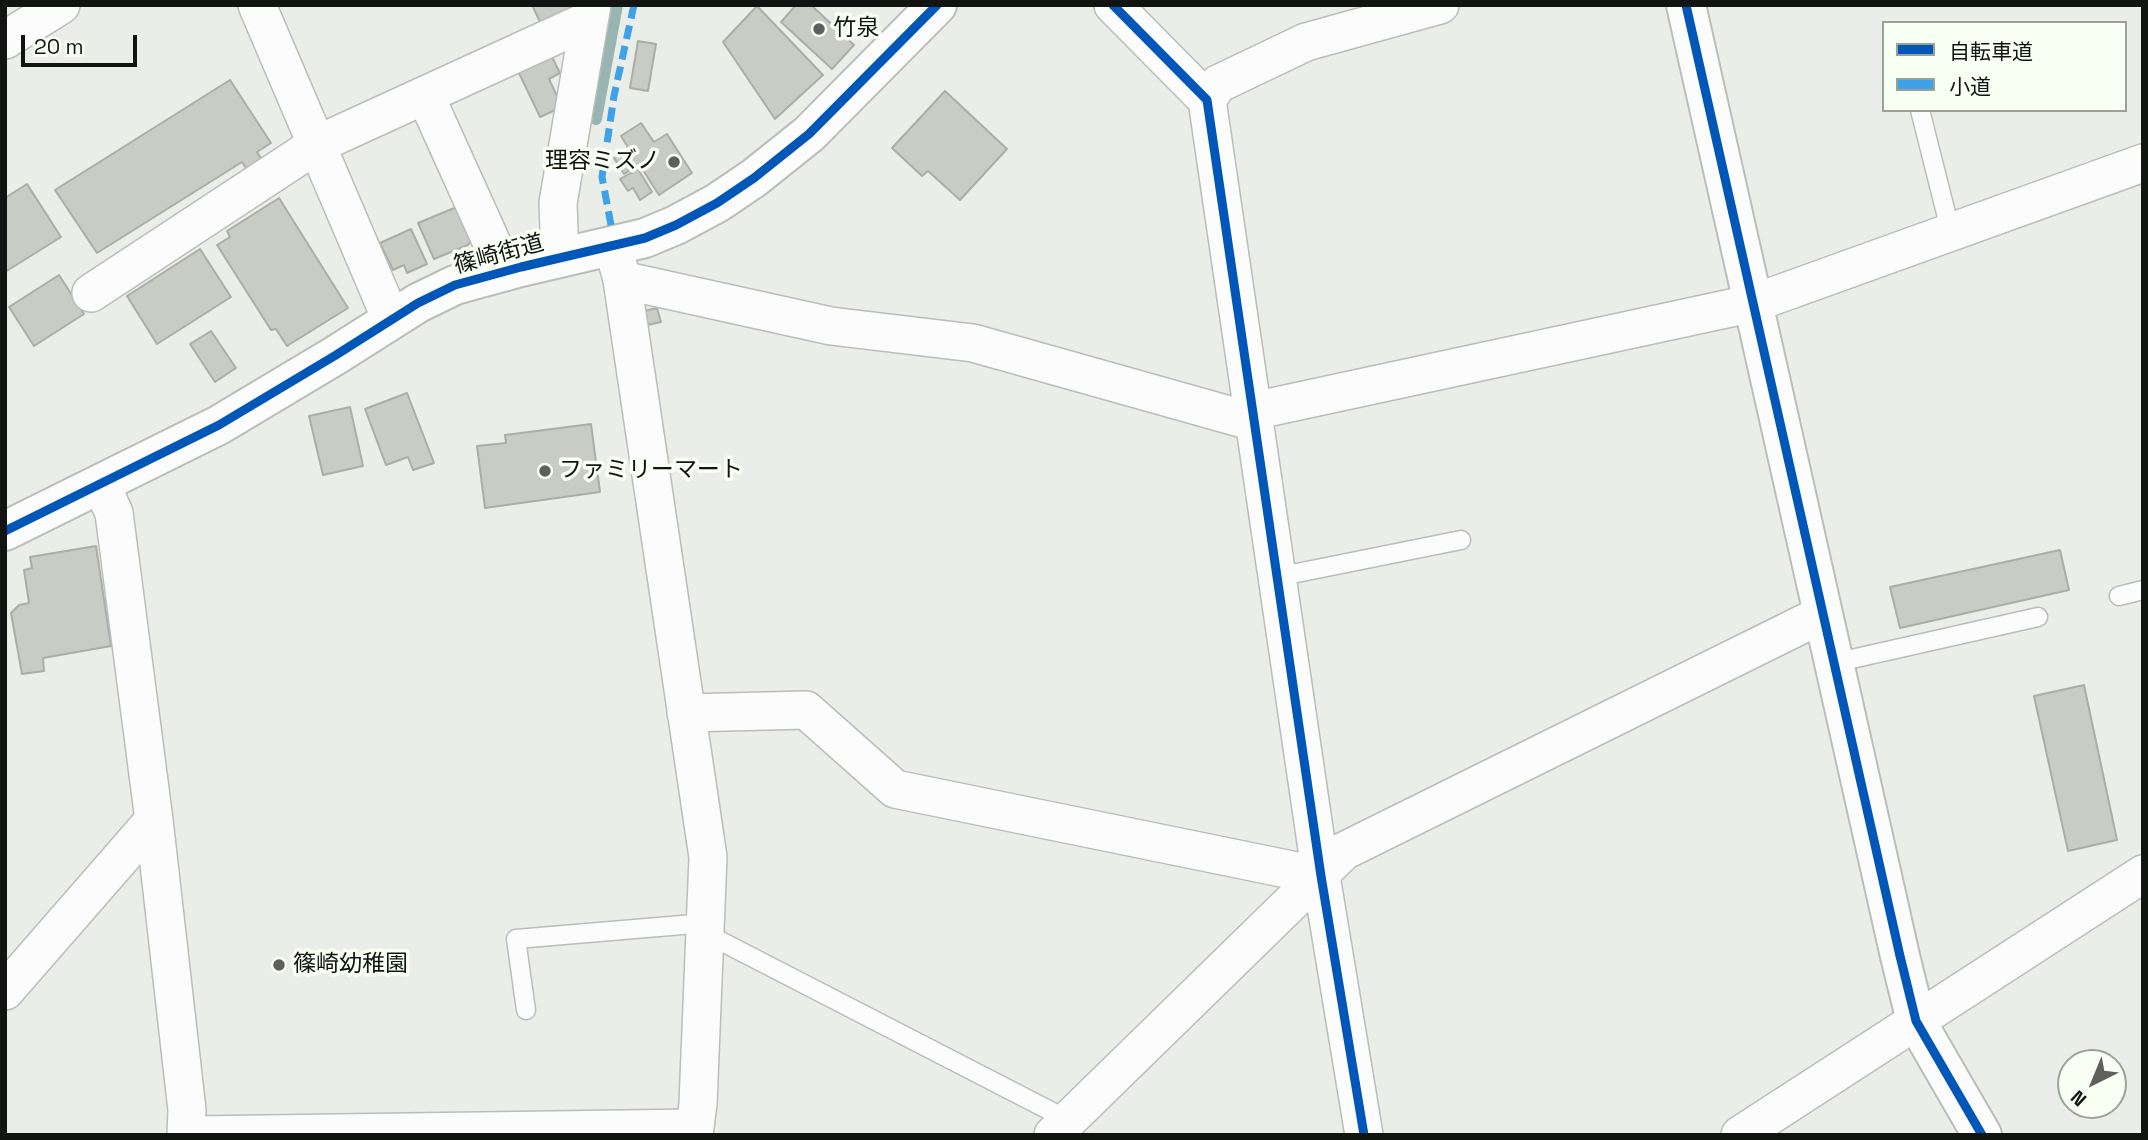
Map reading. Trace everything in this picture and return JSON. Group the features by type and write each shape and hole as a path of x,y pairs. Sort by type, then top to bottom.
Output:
{"street":[{"path":"5,40 61,5"},
{"path":"257,5 391,319"},
{"name":"篠崎街道","path":"5,531 219,425 391,319 455,285 560,258 618,263 645,238 676,225 754,178 809,134 937,5"},
{"path":"1113,5 1207,100 1321,876 1364,1135"},
{"path":"1207,100 1218,84 1306,42 1440,5"},
{"path":"1686,5 1916,1021 1982,1135"},
{"path":"92,293 316,145 591,13"},
{"path":"560,258 558,203 591,13"},
{"path":"425,95 505,272"},
{"path":"193,1135 694,1131 698,1104 708,857 618,263 831,326 973,343 1253,416 1754,303 2143,163"},
{"path":"102,484 114,513 154,820 187,1110 186,1135"},
{"path":"1061,1127 1344,851 1823,614"},
{"path":"687,713 806,710 895,789 1321,876"},
{"path":"5,990 154,820"},
{"path":"1740,1135 2143,874"}],"lane":[{"path":"1921,112 1951,233"},
{"path":"1278,577 1461,540"},
{"path":"2119,596 2143,590"},
{"path":"1834,663 2038,617"},
{"path":"526,1010 516,939 706,928 1061,1127"}],"building":[{"path":"532,5 570,5 573,12 542,26"},
{"path":"796,5 811,5 854,45 832,69 781,22"},
{"path":"757,6 823,75 775,119 723,42"},
{"path":"638,41 656,44 648,91 630,88"},
{"path":"551,55 560,73 549,79 562,107 540,117 518,71"},
{"path":"230,80 271,143 257,152 270,172 255,182 242,162 97,253 55,190"},
{"path":"945,91 1007,149 960,200 928,171 922,176 892,148"},
{"path":"641,123 654,142 667,134 692,173 659,195 639,164 624,174 614,158 629,149 621,136"},
{"path":"638,169 652,192 640,200 633,188 628,191 620,179"},
{"path":"27,184 61,237 5,272 5,198"},
{"path":"279,198 348,308 287,346 276,329 271,330 217,245 230,237 227,231"},
{"path":"459,206 472,239 468,245 434,259 418,223"},
{"path":"411,229 427,264 407,273 404,265 393,270 380,243"},
{"path":"200,249 231,297 157,344 127,296"},
{"path":"59,275 84,314 34,346 9,307"},
{"path":"657,308 661,322 648,325 644,311"},
{"path":"211,331 236,368 215,382 190,344"},
{"path":"407,393 434,463 413,470 408,457 386,465 365,409"},
{"path":"350,407 363,466 323,475 309,416"},
{"path":"591,424 600,492 485,508 477,446 506,443 505,435"},
{"path":"96,546 111,646 43,658 44,671 22,674 11,613 19,605 29,603 24,570 32,568 30,557"},
{"path":"2060,550 2069,590 1900,628 1890,587"},
{"path":"2084,685 2117,840 2068,851 2034,696"}],"waterway":[{"path":"596,119 617,5"}],"marked path":[{"path":"611,225 602,177 614,96 634,5"}],"cycle path":[{"path":"5,531 219,425 418,303 455,285 645,238 717,203 754,178 809,134 937,5"},
{"path":"1113,5 1207,100 1321,876 1364,1135"},
{"path":"1686,5 1916,1021 1982,1135"}],"place":[{"name":"竹泉","path":"819,29"},
{"name":"理容ミズノ","path":"674,162"},
{"name":"ファミリーマート","path":"545,471"},
{"name":"篠崎幼稚園","path":"279,965"}]}
